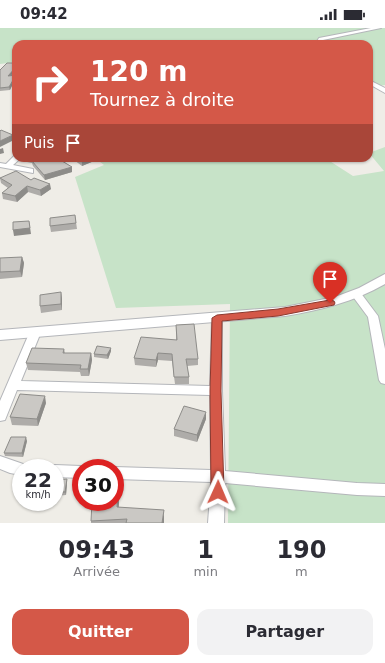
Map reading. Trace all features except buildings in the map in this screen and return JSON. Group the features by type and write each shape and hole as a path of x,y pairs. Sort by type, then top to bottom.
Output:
{"street":[{"path":"321,40 379,28"},
{"path":"373,84 385,91"},
{"path":"4,166 30,171"},
{"path":"0,335 217,318 293,310 330,303 356,294 385,278"},
{"path":"356,294 373,316 385,380"},
{"path":"216,523 218,476 216,391 217,318"},
{"path":"0,416 35,332"},
{"path":"14,385 216,391"},
{"path":"0,462 12,468"},
{"path":"124,473 218,476 357,489 385,490"}],"green space":[{"path":"0,28 385,28 385,85 373,86 373,40 12,40 12,62 0,64"},
{"path":"385,147 385,523 228,523 230,304 116,308 75,177 104,165 100,162 331,162 353,176 384,171 373,158 373,152"}],"route":[{"path":"218,492 216,391 217,318 278,312 330,303"}]}
